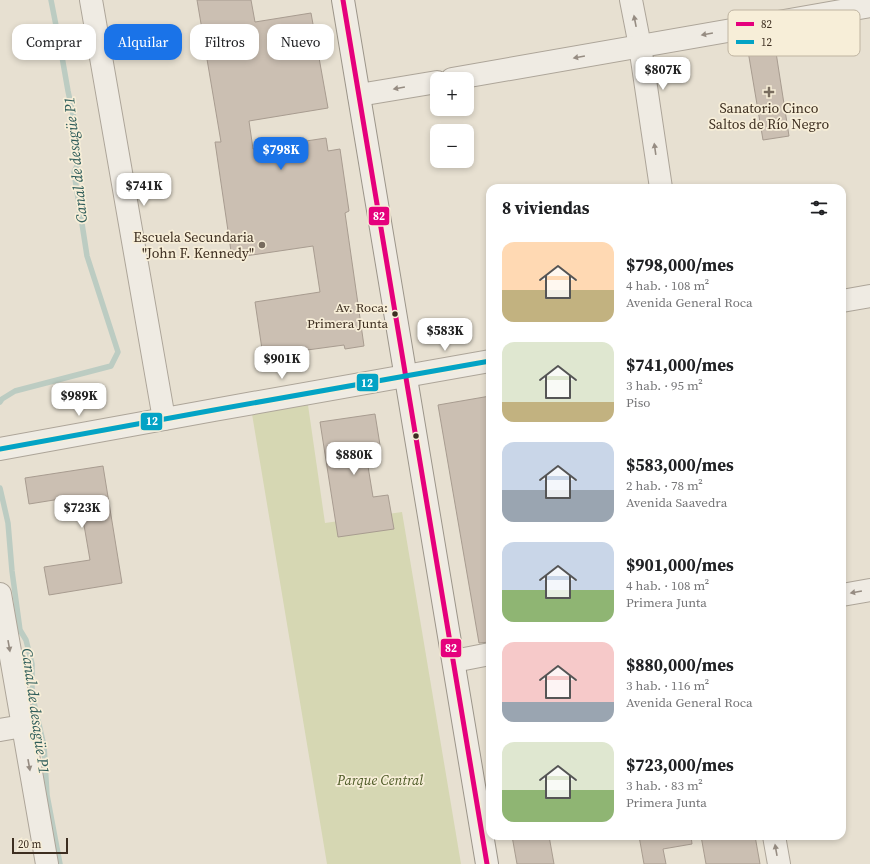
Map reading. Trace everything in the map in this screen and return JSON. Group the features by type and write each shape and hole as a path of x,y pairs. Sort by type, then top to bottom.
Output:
{"street":[{"path":"91,0 164,419"},
{"path":"343,0 487,864"},
{"path":"631,0 640,46 659,184"},
{"path":"847,10 870,6"},
{"path":"474,75 728,31"},
{"path":"359,95 430,83"},
{"path":"846,300 870,296"},
{"path":"0,449 486,362"},
{"path":"846,594 870,590"},
{"path":"0,594 47,864"},
{"path":"454,661 486,655"},
{"path":"0,730 22,726"},
{"path":"775,840 778,864"}],"green space":[{"name":"Parque Central","path":"308,405 325,523 402,512 461,864 327,864 252,414"}],"building":[{"name":"Escuela Secundaria \"John F. Kennedy\"","path":"197,0 251,0 255,22 311,13 313,24 267,24 267,60 319,60 328,108 249,121 253,149 326,138 328,151 340,149 349,211 345,213 364,346 345,349 344,345 263,356 255,302 320,292 313,246 232,258 215,142 221,142 207,60 259,60 259,24 201,24"},
{"name":"Sanatorio Cinco Saltos de Río Negro","path":"749,56 777,56 789,136 763,140"},
{"path":"486,397 486,642 479,643 438,405"},
{"path":"375,414 380,445 365,448 373,497 388,495 394,529 338,537 320,422"},
{"path":"103,466 122,583 49,595 44,567 90,560 79,496 29,504 25,478"},
{"path":"513,840 550,840 554,864 517,864"},
{"path":"640,840 692,840 692,844 663,849 666,864 644,864"},
{"path":"702,840 756,840 760,864 706,864"}],"waterway":[{"name":"Canal de desagüe P1","path":"0,402 2,399 15,391 111,366 118,352 87,256 74,172 78,164 75,124 51,0"},
{"name":"Canal de desagüe P1","path":"0,488 8,523 12,571 20,630 26,640 32,664 32,694 44,746 47,795 60,864"}],"transit line":[{"name":"82","path":"343,0 487,864"},
{"name":"12","path":"0,449 486,362"}],"place":[{"name":"Sanatorio Cinco Saltos de Río Negro","path":"769,92"},
{"name":"Escuela Secundaria \"John F. Kennedy\"","path":"262,245"},
{"name":"Av. Roca: Primera Junta","path":"395,314"}]}
